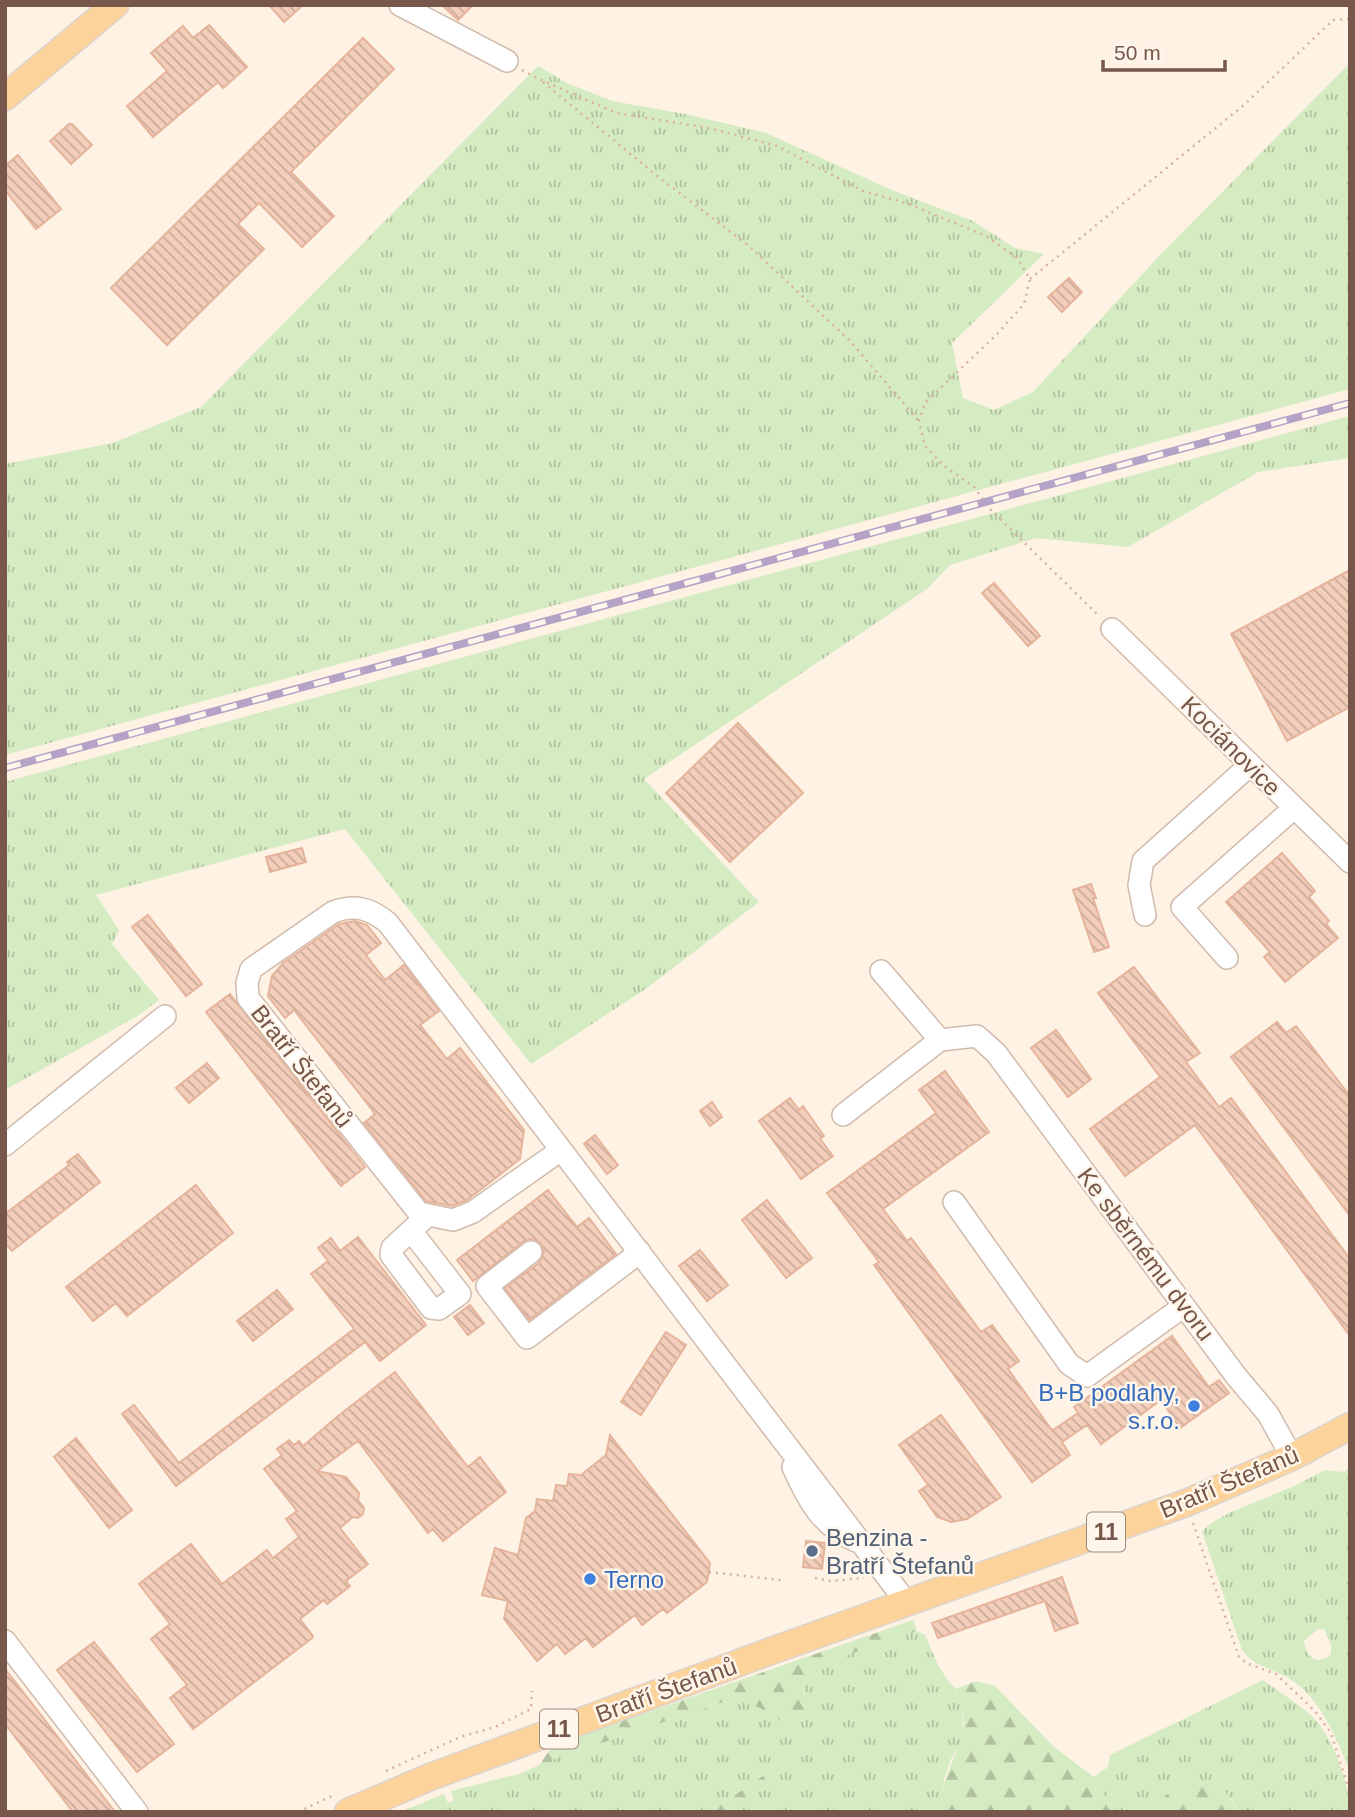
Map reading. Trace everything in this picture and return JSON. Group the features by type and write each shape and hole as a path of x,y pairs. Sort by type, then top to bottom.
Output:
{"main road":[{"path":"5,97 115,5"},
{"name":"Bratří Štefanů","path":"347,1800 490,1755 1186,1503 1292,1457 1350,1426"}],"street":[{"path":"400,5 508,61"},
{"name":"Kociánovice","path":"1112,629 1350,862"},
{"path":"1145,915 1139,885 1143,861 1250,766"},
{"path":"1227,958 1182,907 1294,808"},
{"name":"Bratří Štefanů","path":"428,1215 419,1213 248,998 247,983 251,969 333,912 344,908 359,907 375,912 388,923 907,1603"},
{"path":"843,1115 940,1040 881,971"},
{"path":"5,1145 164,1016"},
{"name":"Ke sběrnému dvoru","path":"940,1040 976,1036 996,1053 1268,1415 1292,1457"},
{"path":"412,1232 428,1215 453,1220 473,1212 561,1150"},
{"path":"954,1202 1069,1364 1087,1376 1184,1306"},
{"path":"531,1252 487,1286 527,1338 640,1252"},
{"path":"5,1642 137,1812"}],"path":[{"path":"919,421 925,403 997,334 1024,304 1030,279 1244,104 1333,20 1350,19"},
{"path":"508,61 540,79 616,113 709,128 777,146 863,191 906,203 986,236 1017,258 1030,279"},
{"path":"540,79 656,175 749,246 849,340 919,421 925,446 944,466 974,487 990,509 1112,629"},
{"path":"1186,1503 1239,1657 1276,1674 1315,1712 1331,1733 1350,1794"},
{"path":"816,1578 830,1581 869,1578 884,1571"},
{"path":"709,1572 781,1580"},
{"path":"384,1772 460,1737 495,1727 531,1709 532,1691"},
{"path":"298,1812 347,1800"}],"green space":[{"path":"1350,63 1350,389 5,755 5,464 113,443 201,407 538,66 567,83 612,101 690,115 766,133 894,191 973,221 1015,248 1044,254 952,343 963,398 994,410 1033,392 1161,254"},
{"path":"1350,416 1350,458 1258,472 1128,547 1036,538 950,565 927,589 644,779 759,902 647,988 531,1064 345,829 96,895 119,930 112,944 159,1000 136,1017 5,1090 5,782"},
{"path":"1350,1468 1350,1772 1334,1734 1312,1699 1293,1681 1259,1665 1242,1650 1202,1531 1229,1513 1325,1470 1344,1472","holes":["1318,1629 1325,1630 1331,1645 1331,1654 1317,1660 1307,1652 1304,1641"]},
{"path":"913,1620 917,1631 843,1658 816,1673 804,1684 805,1697 810,1708 798,1726 781,1721 750,1704 719,1703 574,1750 538,1767 553,1745"},
{"path":"917,1631 925,1635 938,1665 963,1703 962,1742 951,1759 944,1779 940,1812 739,1812 776,1767 710,1812 400,1812 444,1794 448,1803 454,1800 451,1791 519,1774 574,1750 719,1703 754,1704 789,1722 805,1697 804,1684 816,1673 857,1652"},
{"path":"1263,1680 1306,1711 1319,1724 1338,1761 1347,1788 1350,1812 1239,1812 1232,1799 1180,1782 1148,1812 1114,1812 1094,1777 1108,1767 1110,1755"},
{"path":"976,1681 995,1686 1054,1747 1094,1777 1114,1812 940,1812 946,1779 964,1722 956,1689"},
{"path":"779,1765 766,1784 739,1812 710,1812"},
{"path":"1202,1781 1224,1791 1239,1812 1148,1812 1180,1782"}],"building":[{"path":"269,5 303,5 284,22"},
{"path":"442,5 473,5 458,20"},
{"path":"209,25 247,67 223,88 218,82 153,137 127,106 167,71 151,53 183,26 193,38"},
{"path":"363,38 394,69 291,172 334,216 302,247 259,203 238,224 264,249 167,345 111,288"},
{"path":"69,124 92,145 71,164 50,141"},
{"path":"18,155 61,209 36,229 5,190 5,166"},
{"path":"1069,278 1082,292 1062,312 1048,297"},
{"path":"1350,570 1350,707 1287,741 1231,634"},
{"path":"994,583 1040,636 1028,646 982,593"},
{"path":"738,723 803,793 730,862 666,793"},
{"path":"302,848 306,862 270,872 266,857"},
{"path":"1282,853 1315,891 1309,897 1329,921 1326,924 1338,938 1285,982 1264,957 1270,952 1226,902"},
{"path":"1091,884 1109,947 1094,952 1073,890"},
{"path":"148,915 202,984 186,996 132,927"},
{"path":"355,921 367,925 381,943 366,955 385,980 404,965 439,1011 420,1025 447,1059 460,1048 524,1130 520,1159 467,1200 452,1206 426,1201 364,1123 375,1114 362,1097 294,1010 285,1018 268,996 272,976 283,963 339,924"},
{"path":"1134,967 1200,1053 1186,1062 1219,1107 1231,1098 1350,1259 1350,1336 1195,1125 1125,1176 1090,1129 1160,1077 1098,993"},
{"path":"230,994 365,1167 341,1186 206,1012"},
{"path":"1277,1022 1286,1033 1296,1026 1350,1096 1350,1216 1231,1057"},
{"path":"1056,1030 1091,1079 1068,1097 1031,1048"},
{"path":"207,1063 219,1078 189,1103 176,1088"},
{"path":"945,1071 989,1132 883,1209 907,1241 911,1238 981,1332 992,1325 1019,1361 1008,1369 1051,1429 1078,1413 1074,1407 1172,1336 1209,1387 1219,1380 1229,1393 1180,1428 1161,1400 1101,1444 1087,1425 1062,1442 1070,1455 1032,1482 874,1265 879,1262 827,1193 936,1113 919,1090"},
{"path":"790,1098 799,1110 803,1106 824,1136 820,1139 833,1156 801,1179 759,1121"},
{"path":"712,1102 722,1117 710,1126 700,1111"},
{"path":"595,1135 618,1165 607,1174 584,1144"},
{"path":"78,1154 100,1182 12,1251 5,1243 5,1214 69,1165 67,1162"},
{"path":"196,1185 233,1233 127,1316 116,1303 93,1321 66,1287"},
{"path":"548,1190 577,1227 589,1218 616,1254 529,1320 505,1288 540,1262 544,1251 541,1243 530,1239 524,1241 473,1281 457,1260"},
{"path":"767,1200 812,1258 786,1278 742,1220"},
{"path":"358,1237 426,1325 380,1361 365,1342 176,1486 122,1414 134,1405 179,1463 354,1329 311,1274 328,1261 318,1248 331,1238 340,1251"},
{"path":"700,1250 728,1285 707,1301 679,1266"},
{"path":"277,1290 293,1309 253,1341 237,1321"},
{"path":"470,1305 484,1323 468,1335 454,1317"},
{"path":"666,1332 686,1345 641,1415 621,1402"},
{"path":"395,1372 468,1467 480,1457 506,1492 443,1541 433,1529 428,1533 358,1441 317,1471 346,1477 359,1493 358,1500 364,1508 363,1514 358,1518 353,1517 340,1528 368,1564 346,1581 350,1586 327,1604 324,1600 300,1619 312,1638 193,1729 170,1698 187,1685 151,1639 170,1624 139,1584 191,1544 222,1584 267,1550 273,1558 299,1537 286,1519 297,1511 264,1469 282,1455 277,1449 289,1440 294,1445 299,1441 303,1446"},
{"path":"941,1415 1001,1497 967,1519 951,1522 937,1517 919,1491 928,1485 899,1445"},
{"path":"610,1435 710,1563 707,1582 667,1613 663,1609 642,1625 635,1615 593,1647 586,1638 565,1654 557,1644 537,1661 504,1619 508,1601 482,1595 495,1548 518,1555 526,1518 535,1511 537,1499 553,1501 556,1485 567,1486 569,1474 581,1475 606,1455"},
{"path":"76,1438 132,1510 109,1528 54,1457"},
{"path":"806,1541 825,1543 822,1569 803,1567"},
{"path":"1062,1577 1078,1623 1055,1631 1045,1601 938,1638 932,1623"},
{"path":"94,1642 174,1744 137,1772 57,1670"},
{"path":"5,1669 115,1812 73,1812 5,1724"}],"railway":[{"path":"5,768 1350,403"}],"place":[{"name":"B+B podlahy, s.r.o.","path":"1194,1406"},
{"name":"Benzina - Bratří Štefanů","path":"812,1551"},
{"name":"Terno","path":"590,1579"}]}
